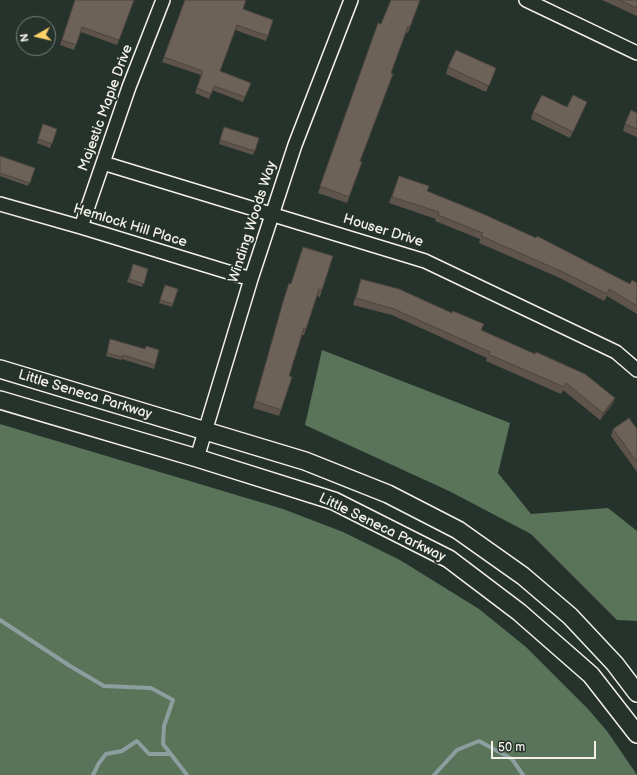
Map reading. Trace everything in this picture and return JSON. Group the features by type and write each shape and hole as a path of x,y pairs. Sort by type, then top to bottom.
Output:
{"main road":[{"name":"Little Seneca Parkway","path":"0,369 305,461 388,494 458,530 523,576 570,616 615,664 637,693"},
{"name":"Little Seneca Parkway","path":"0,400 197,458 334,501 449,559 519,612 592,674 637,734"}],"street":[{"name":"Majestic Maple Drive","path":"81,227 129,87 163,0"},
{"name":"Winding Woods Way","path":"197,458 251,279 295,145 351,0"},
{"path":"526,0 637,52"},
{"name":"Houser Drive","path":"102,163 425,261 616,352 637,370"},
{"name":"Hemlock Hill Place","path":"0,204 251,279"}],"green space":[{"path":"322,350 510,423 498,473 531,514 608,508 637,531 637,621 617,620 531,534 449,491 305,425"},
{"path":"0,424 283,509 343,532 400,560 479,609 526,647 588,709 607,731 637,775 0,775"}],"building":[{"path":"75,0 134,0 119,40 82,27 76,45 62,40"},
{"path":"185,0 246,0 243,9 273,20 268,36 237,25 220,71 251,83 245,97 214,86 211,94 197,88 203,71 164,57"},
{"path":"391,0 420,0 410,27 408,26 391,73 393,74 360,161 362,162 349,197 320,186 378,23 381,24"},
{"path":"619,0 637,0 637,8"},
{"path":"456,50 496,68 489,86 448,67"},
{"path":"542,95 567,107 573,95 587,102 573,132 533,112"},
{"path":"631,110 637,113 637,129 625,124"},
{"path":"43,124 57,129 52,144 38,139"},
{"path":"224,127 259,138 255,151 220,140"},
{"path":"0,156 35,168 30,183 0,173"},
{"path":"399,176 429,186 427,191 536,238 537,236 630,284 632,280 637,283 637,306 609,289 607,294 563,272 481,236 483,233 438,215 439,212 392,197"},
{"path":"303,247 333,256 322,290 319,289 306,329 304,328 289,376 292,377 281,410 255,401 283,302 289,283 291,284"},
{"path":"133,264 148,269 144,284 129,279"},
{"path":"361,279 399,289 452,313 453,311 484,324 481,330 585,374 615,398 603,413 566,383 564,387 488,354 490,352 394,309 356,298"},
{"path":"165,285 178,289 173,304 160,300"},
{"path":"110,339 145,349 146,346 159,350 155,365 123,355 122,357 107,353"},
{"path":"629,418 637,429 637,462 613,429"}],"waterway":[{"path":"0,620 70,666 104,686 151,688 173,700 164,726 163,744 187,775"},
{"path":"93,775 99,763 106,754 122,751 137,741 149,754 171,754"},
{"path":"434,775 457,750 479,741 512,759 523,775"}]}
